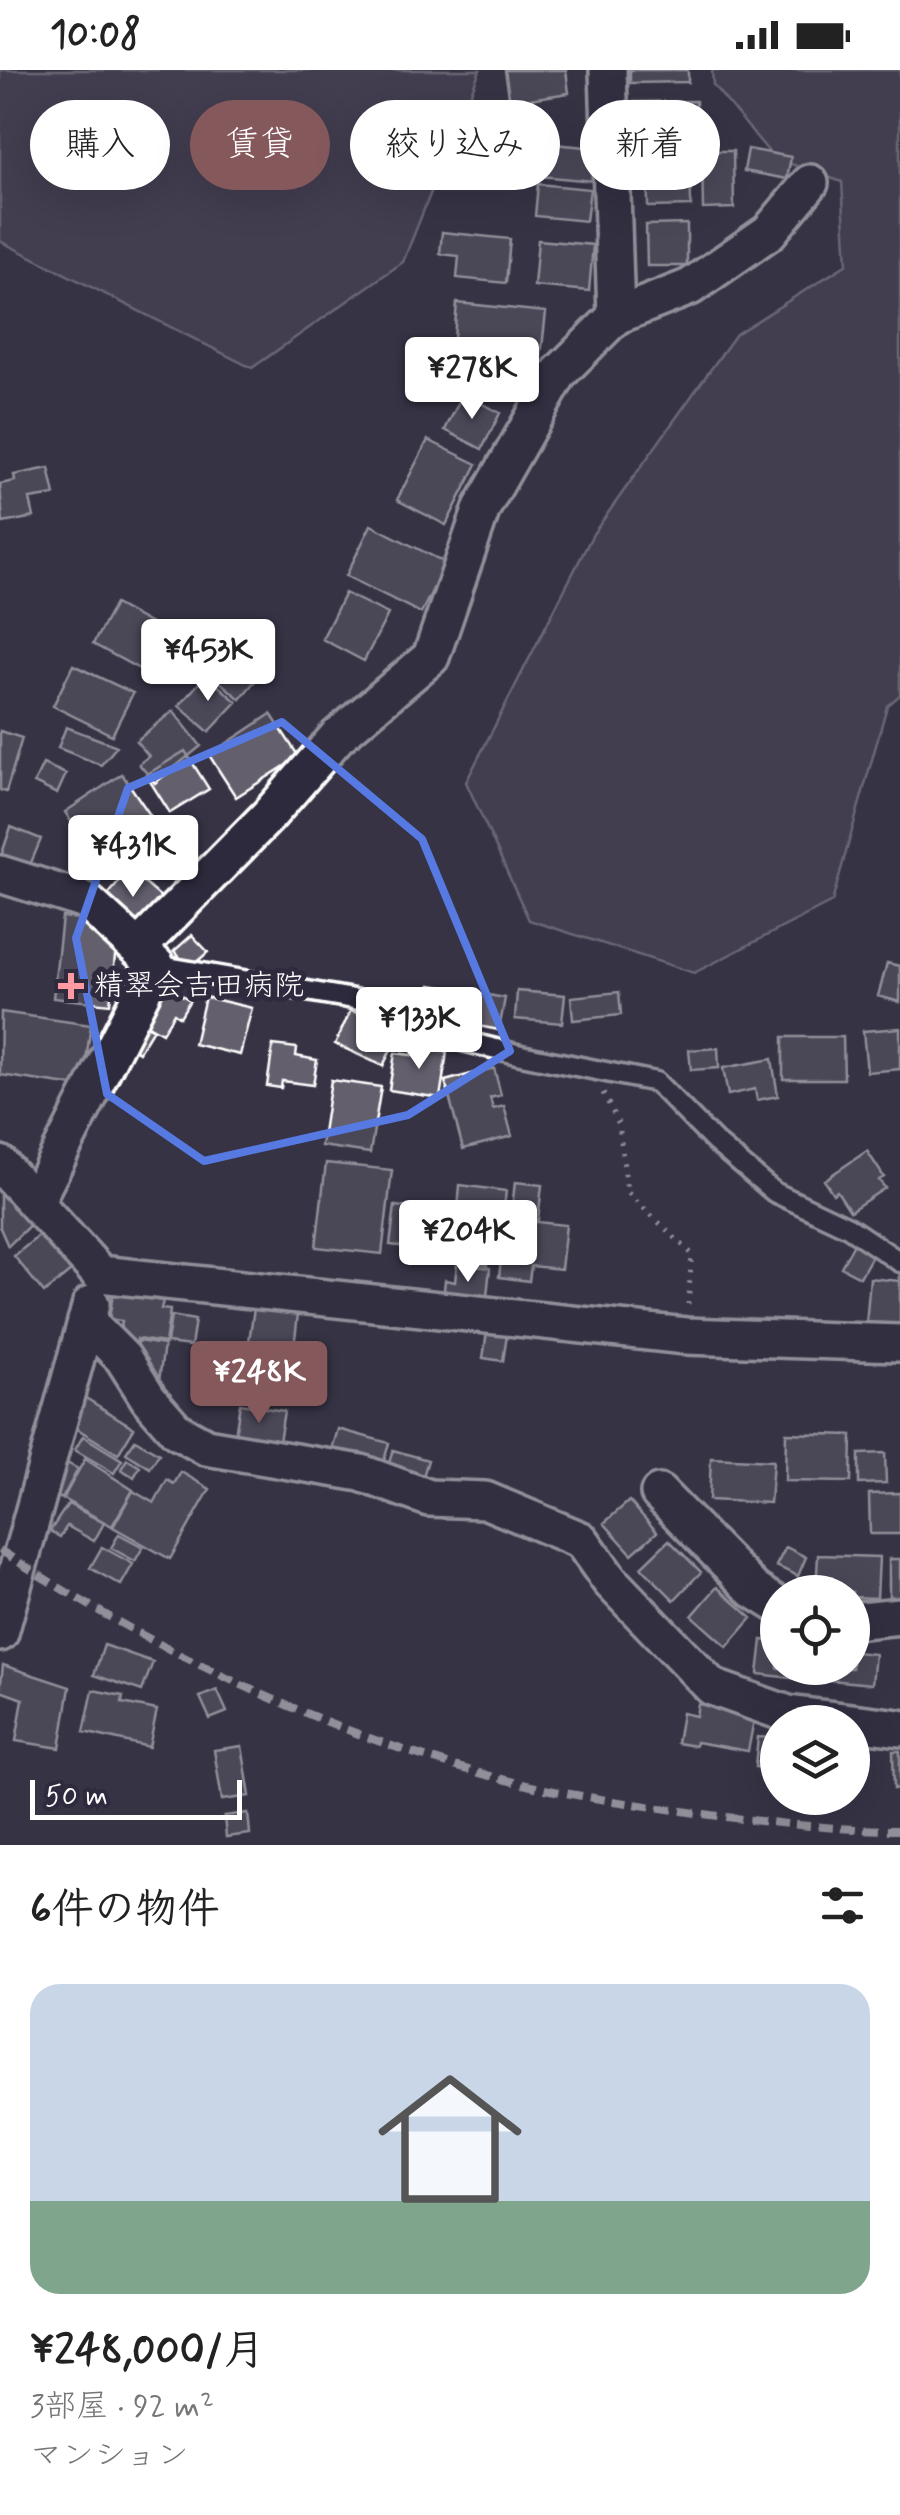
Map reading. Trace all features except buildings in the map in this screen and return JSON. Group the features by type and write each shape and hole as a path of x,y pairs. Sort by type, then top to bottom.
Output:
{"street":[{"path":"608,70 616,316"},
{"path":"35,1202 147,956 337,737 432,657 482,508 559,373 616,316 690,287 769,232 810,183"},
{"path":"0,874 86,902 147,956"},
{"path":"0,1164 100,1274 686,1336 900,1344"},
{"path":"0,1634 100,1274"},
{"path":"86,1321 123,1358 149,1399 177,1430 206,1447 360,1473 429,1498 485,1500 581,1540 610,1581 712,1687 788,1714 900,1728"},
{"path":"659,1494 760,1594"},
{"path":"870,1618 900,1616"}],"lane":[{"path":"147,956 365,1001 417,1030 656,1082 715,1142 774,1192 848,1227 900,1262"}],"path":[{"path":"590,1068 620,1124 627,1192 692,1254 686,1336"}],"highlighted area":[{"path":"282,722 422,839 510,1051 408,1115 204,1161 107,1094 76,938 128,788"}],"shaded area":[{"path":"0,70 480,70 468,100 350,100 350,190 432,190 403,262 252,368 0,241"},
{"path":"712,70 900,70 900,695 887,706 832,902 694,973 529,920 466,782 593,534 736,334 847,264 842,182 774,158 713,85"}],"railway":[{"path":"0,1550 124,1625 255,1691 392,1746 462,1768 551,1790 696,1813 798,1825 900,1830"}],"place":[{"name":"精翠会吉田病院","path":"71,986"}]}
